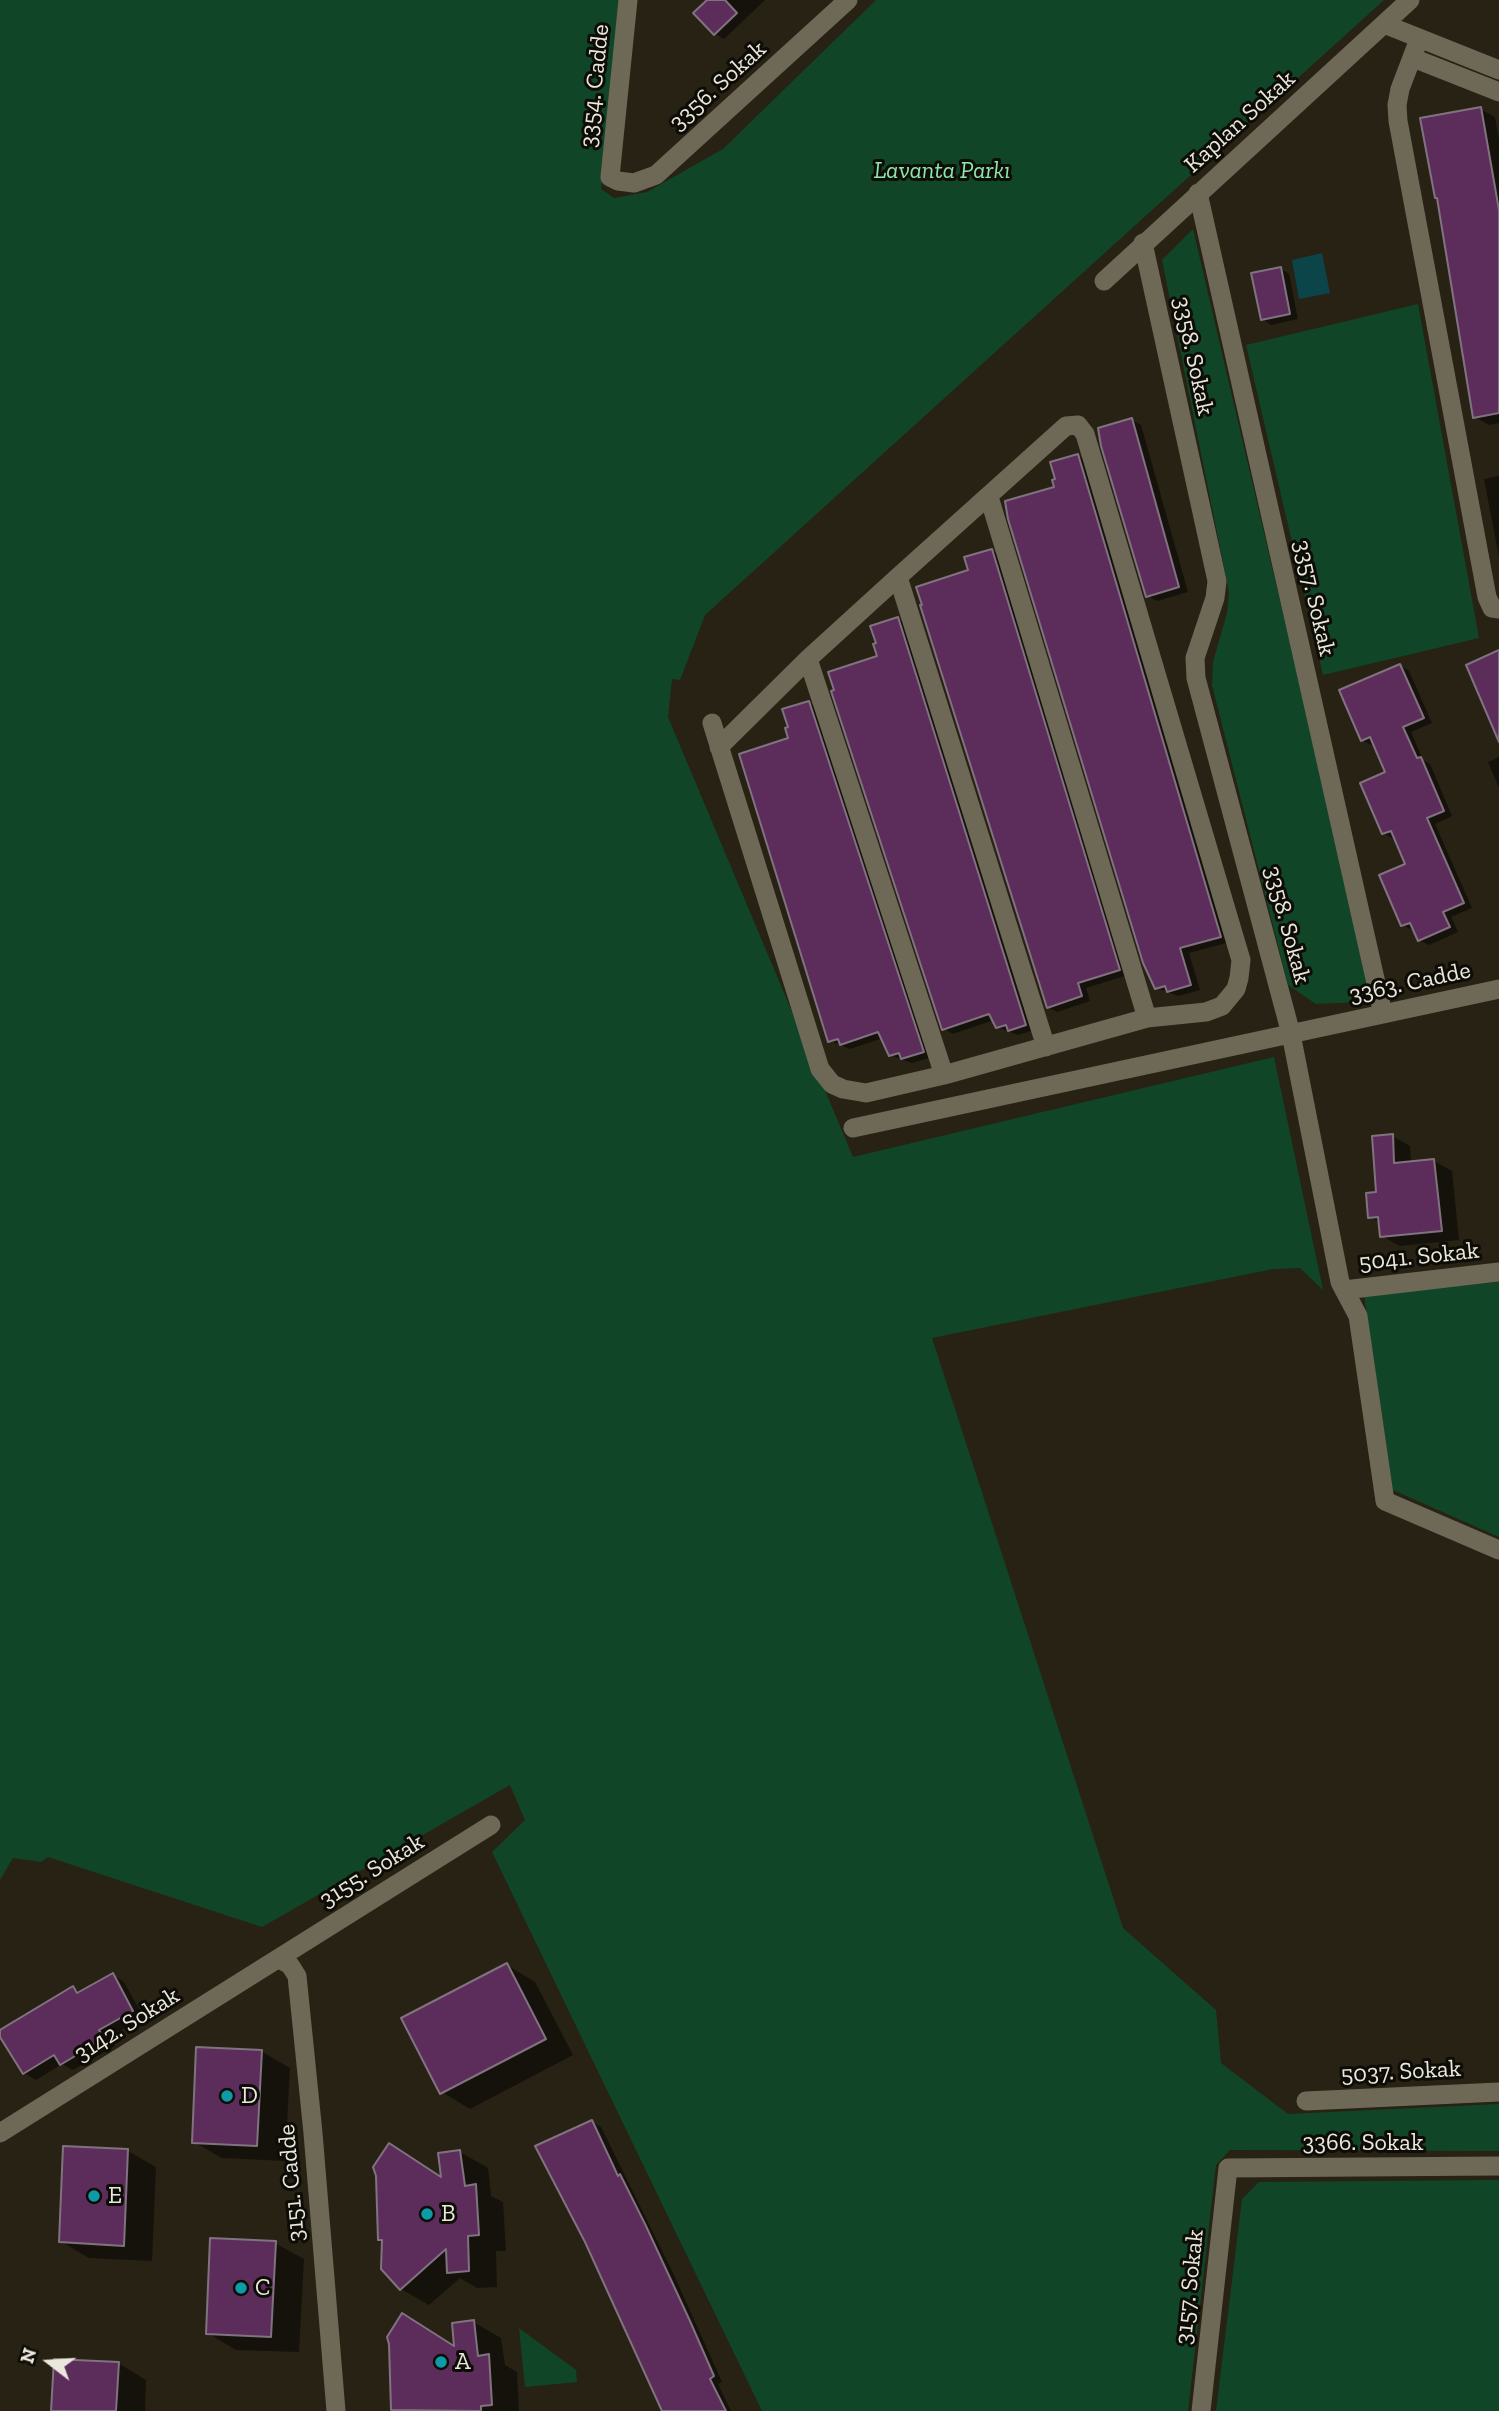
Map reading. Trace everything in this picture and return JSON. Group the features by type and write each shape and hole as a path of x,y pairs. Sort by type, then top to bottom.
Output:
{"street":[{"name":"3354. Cadde","path":"610,177 628,0"},
{"name":"3356. Sokak","path":"610,177 634,183 656,175 848,0"},
{"name":"Kaplan Sokak","path":"1104,281 1410,0"},
{"path":"1384,24 1499,70"},
{"path":"1419,39 1401,89 1397,105 1398,121 1487,597 1492,608 1499,609"},
{"path":"1413,58 1499,92"},
{"name":"3357. Sokak","path":"1198,193 1383,1014"},
{"name":"3358. Sokak","path":"1143,243 1217,581 1215,598 1195,658 1196,678 1291,1034 1340,1282 1358,1315 1385,1501 1499,1550"},
{"path":"712,723 719,747 820,1069 832,1084 866,1093 944,1075 1147,1018 1206,1012 1222,1006 1236,989 1241,960 1085,434 1078,425 1066,426 808,659 719,747"},
{"path":"989,497 1147,1018"},
{"path":"898,577 1046,1047"},
{"path":"808,659 944,1075"},
{"name":"3363. Cadde","path":"853,1128 1499,989"},
{"name":"5041. Sokak","path":"1344,1290 1499,1272"},
{"name":"3155. Sokak","path":"279,1959 491,1825"},
{"name":"3142. Sokak","path":"0,2133 279,1959"},
{"name":"3151. Cadde","path":"279,1959 290,1965 297,1976 336,2411"},
{"name":"5037. Sokak","path":"1306,2101 1499,2092"},
{"name":"3366. Sokak","path":"1228,2168 1499,2166"},
{"name":"3157. Sokak","path":"1201,2411 1228,2168"}],"green space":[{"name":"Lavanta Parkı","path":"0,0 619,0 601,189 614,198 647,192 723,149 876,0 1384,0 705,615 680,680 672,679 668,717 853,1157 1274,1057 1323,1290 1300,1268 1273,1269 932,1338 1123,1928 1216,2010 1221,2063 1288,2114 1499,2104 1499,2151 1230,2150 1216,2165 1188,2411 762,2411 492,1852 525,1820 510,1785 262,1927 48,1857 41,1862 13,1858 0,1880"},
{"path":"1193,229 1373,999 1316,1004 1288,985 1212,685 1213,662 1227,613 1229,592 1162,260"},
{"path":"1418,304 1479,638 1323,675 1246,345"},
{"path":"1499,1282 1499,1537 1393,1490 1364,1295"},
{"path":"1499,2180 1499,2411 1216,2411 1242,2199 1259,2182"},
{"path":"519,2328 576,2370 577,2382 525,2387"}],"water":[{"path":"1322,253 1330,293 1299,299 1292,260"}],"building":[{"path":"707,0 725,0 737,13 714,35 693,13"},
{"path":"1481,107 1499,210 1499,413 1473,418 1437,198 1420,118"},
{"path":"1281,267 1290,314 1261,320 1251,273"},
{"path":"1132,418 1179,587 1146,597 1098,428"},
{"path":"1078,454 1221,937 1180,948 1191,985 1167,992 1165,986 1155,989 1143,963 1008,519 1005,501 1054,487 1052,480 1055,479 1050,462"},
{"path":"992,549 1120,970 1078,983 1082,996 1047,1008 916,587 968,570 964,557"},
{"path":"898,617 1026,1025 1008,1031 1006,1025 996,1028 989,1014 942,1030 831,691 834,690 828,672 877,656 870,626"},
{"path":"1499,650 1499,742 1466,665"},
{"path":"1400,664 1424,718 1403,727 1417,758 1421,757 1444,811 1427,818 1464,903 1443,912 1450,927 1418,941 1410,923 1401,926 1379,875 1405,864 1391,831 1382,834 1360,783 1385,772 1370,737 1361,741 1339,690"},
{"path":"809,701 924,1052 901,1059 899,1053 889,1056 878,1032 840,1045 838,1039 828,1042 739,754 788,738 785,728 788,727 782,709"},
{"path":"1393,1134 1394,1163 1434,1159 1442,1231 1380,1237 1378,1217 1368,1218 1366,1193 1376,1192 1372,1136"},
{"path":"507,1963 546,2039 440,2094 401,2018"},
{"path":"113,1973 133,2011 99,2030 104,2039 60,2065 54,2055 23,2074 0,2037 0,2030 73,1986 77,1993"},
{"name":"D","path":"196,2047 262,2050 257,2146 192,2143"},
{"path":"592,2120 690,2321 714,2376 710,2379 726,2411 662,2411 585,2242 535,2146"},
{"name":"B","path":"389,2143 441,2177 438,2153 460,2150 465,2186 476,2184 479,2235 468,2236 469,2271 447,2273 446,2249 400,2290 381,2269 382,2240 378,2240 376,2176 373,2167"},
{"name":"E","path":"63,2146 128,2149 124,2246 59,2242"},
{"name":"C","path":"210,2238 276,2241 271,2337 206,2334"},
{"name":"A","path":"402,2313 454,2346 452,2323 474,2320 478,2356 489,2354 492,2405 481,2406 481,2411 391,2410 387,2337"},
{"path":"54,2359 119,2362 116,2411 51,2411"}],"place":[{"name":"D","path":"227,2096"},
{"name":"E","path":"94,2196"},
{"name":"B","path":"427,2214"},
{"name":"C","path":"241,2288"},
{"name":"A","path":"441,2362"}]}
